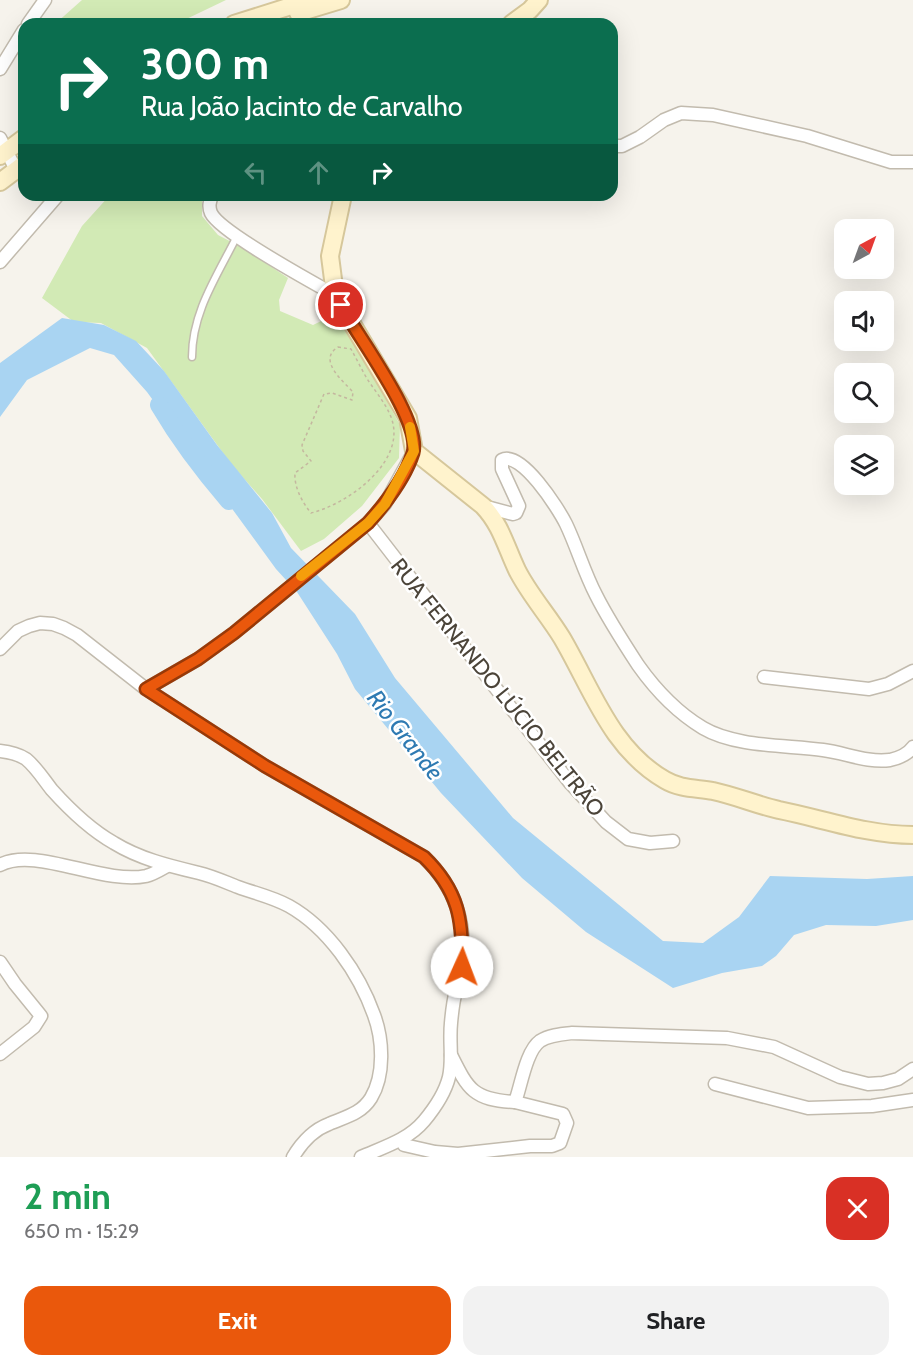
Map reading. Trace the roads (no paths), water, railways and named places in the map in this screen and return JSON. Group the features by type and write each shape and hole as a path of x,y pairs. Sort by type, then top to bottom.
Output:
{"street":[{"path":"32,18 45,0"},
{"path":"253,18 310,0"},
{"path":"285,18 341,0"},
{"path":"519,18 539,0"},
{"path":"0,69 18,40"},
{"path":"618,146 640,137 664,120 681,113 703,114 807,136 891,162 913,162"},
{"path":"18,141 2,148 18,165"},
{"path":"0,182 18,168"},
{"path":"0,261 53,201"},
{"path":"210,201 212,214 228,231 335,295"},
{"path":"146,689 198,659 234,633 368,523 385,504 414,451 408,418 335,295 330,256 342,201"},
{"path":"414,451 483,506 500,528 517,570 562,639 617,737 646,767 666,781 683,787 715,792 757,805 803,814 874,833 913,835"},
{"path":"483,506 506,514 516,513 519,506 501,469 502,460 509,458 528,470 565,522 595,592 615,630 640,668 664,696 704,729 759,744 825,750 873,761 900,758 913,747"},
{"name":"RUA FERNANDO LÚCIO BELTRÃO","path":"368,523 571,784 606,822 628,838 650,843 673,841"},
{"path":"0,650 18,631 40,623 53,624 77,635 146,689 265,766 424,857 437,870 448,885 458,912 463,935 462,967 455,994 451,1026 449,1077 440,1097 404,1146"},
{"path":"764,677 869,688 888,684 913,671"},
{"path":"0,752 17,754 27,760 69,807 115,844 167,866 202,873 288,906 305,917 328,939 345,960 362,985 379,1028 380,1053 376,1085 371,1098 354,1115 330,1123 310,1136 293,1157"},
{"path":"0,865 12,860 38,861 113,877 155,874 167,866"},
{"path":"0,962 41,1016 34,1027 0,1054"},
{"path":"515,1102 534,1048 540,1041 547,1038 572,1032 727,1038 774,1047 840,1077 868,1084 898,1079 913,1069"},
{"path":"362,1157 404,1146 446,1154 552,1146 560,1143 567,1123 563,1114 515,1102 489,1099 477,1094 466,1084 451,1053"},
{"path":"715,1084 808,1108 872,1106 913,1100"}],"lane":[{"path":"192,357 192,338 196,320 237,237"}],"water":[{"path":"62,318 104,325 136,341 164,371 217,445 272,513 291,548 355,614 395,678 513,818 663,941 703,943 739,917 770,876 867,879 913,876 913,920 876,926 826,925 794,935 776,956 762,966 722,973 673,988 586,932 522,878 441,793 355,689 337,654 297,592 276,569 147,392 114,355 90,348 27,380 0,417 0,363"}],"waterway":[{"name":"Rio Grande","path":"159,405 192,454 229,501"}]}
